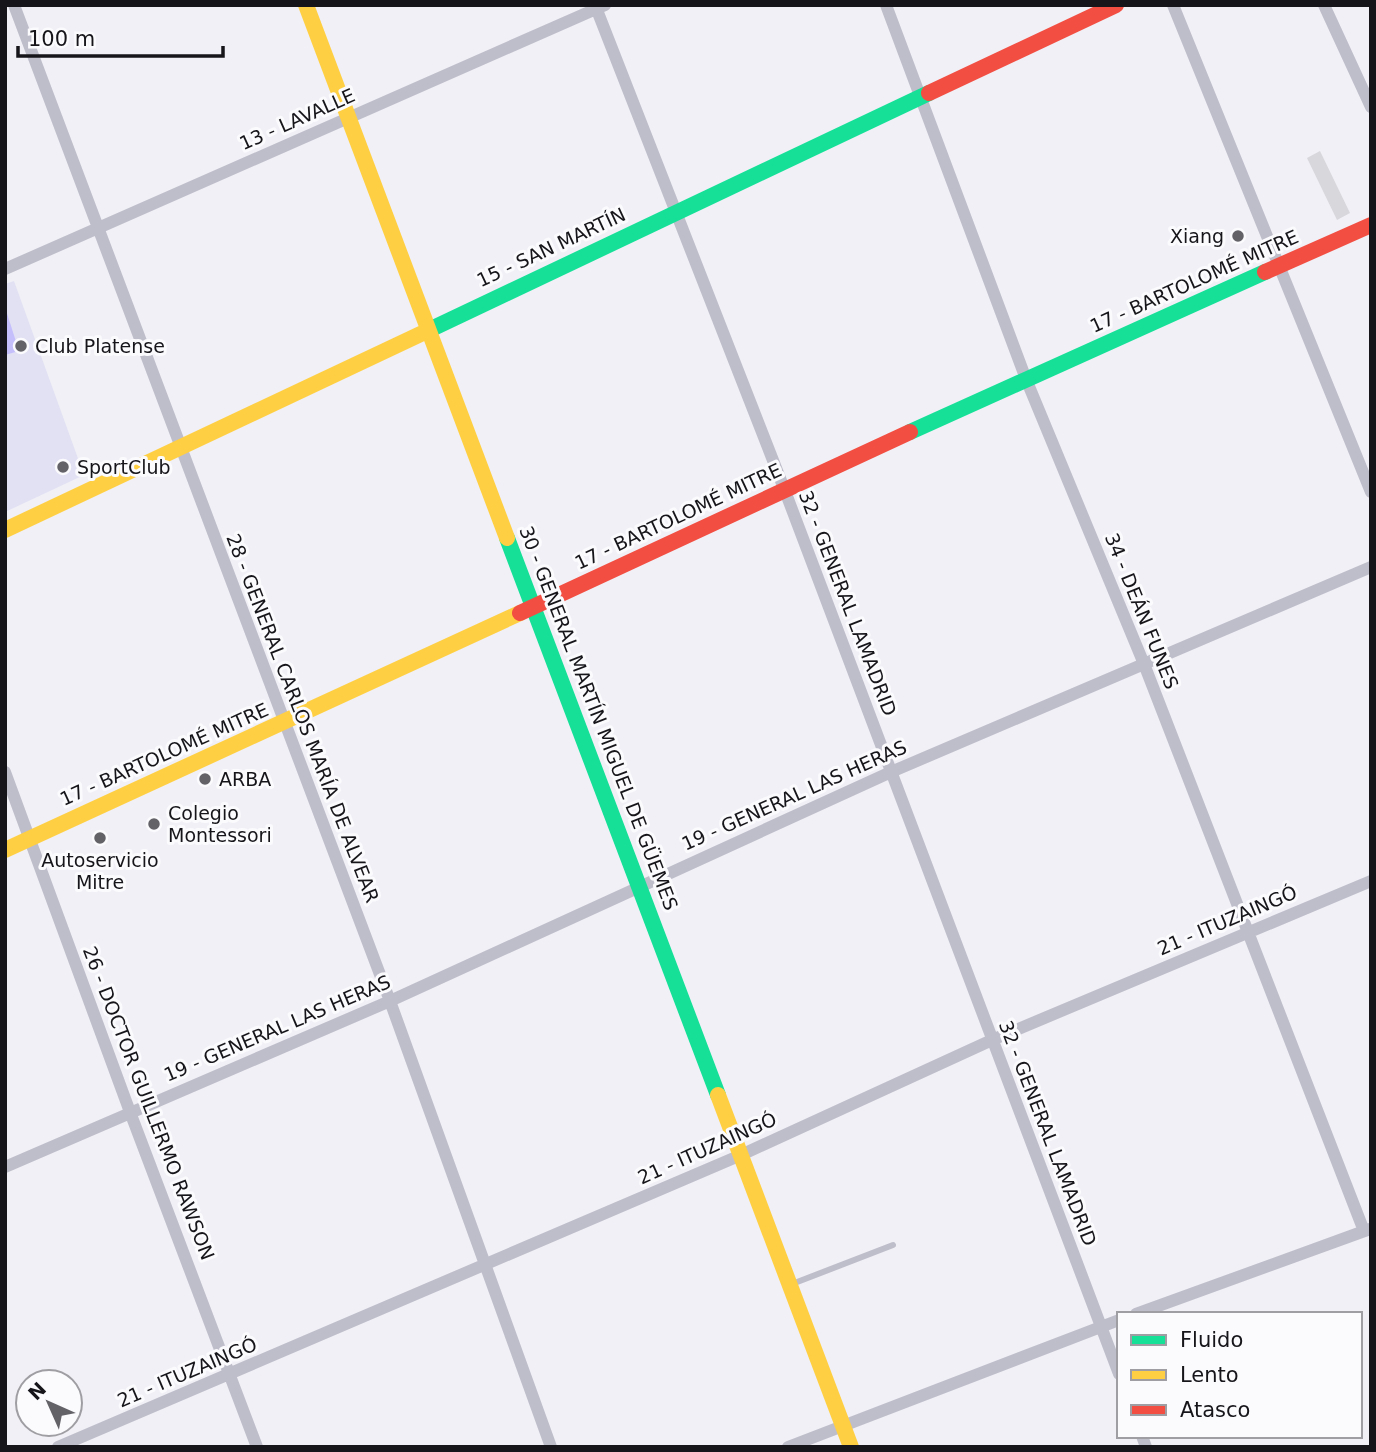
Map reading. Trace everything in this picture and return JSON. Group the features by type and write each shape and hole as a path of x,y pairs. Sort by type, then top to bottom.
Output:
{"street":[{"name":"28 - GENERAL CARLOS MARÍA DE ALVEAR","path":"15,5 390,1001 551,1447"},
{"name":"30 - GENERAL MARTÍN MIGUEL DE GÜEMES","path":"306,5 851,1447"},
{"name":"34 - DEÁN FUNES","path":"886,5 1026,379 1144,664 1367,1230"},
{"name":"15 - SAN MARTÍN","path":"5,530 429,327 1116,5"},
{"path":"1173,5 1371,492"},
{"path":"1324,5 1371,107"},
{"name":"13 - LAVALLE","path":"5,269 599,7"},
{"name":"32 - GENERAL LAMADRID","path":"599,7 674,213 785,491 1117,1369"},
{"name":"17 - BARTOLOMÉ MITRE","path":"5,850 1026,379 1371,225"},
{"name":"19 - GENERAL LAS HERAS","path":"5,1167 390,1001 891,772 1371,567"},
{"name":"26 - DOCTOR GUILLERMO RAWSON","path":"5,772 257,1447"},
{"name":"21 - ITUZAINGÓ","path":"58,1447 741,1155 992,1040 1371,881"},
{"path":"1142,1312 1367,1230"},
{"path":"788,1447 842,1423 1117,1321"}],"lane":[{"path":"790,1285 893,1245"}],"shaded area":[{"name":"Club Platense","path":"14,281 84,475 5,512 5,284"},
{"path":"5,307 19,351 5,355"}],"building":[{"path":"1320,151 1350,213 1337,220 1307,158"}],"traffic: fast":[{"path":"427,331 929,93"},
{"path":"910,432 1265,272"},
{"path":"507,538 718,1095"}],"traffic: slow":[{"path":"306,5 507,538"},
{"path":"5,530 427,331"},
{"path":"5,850 520,613"},
{"path":"718,1095 851,1447"}],"traffic: jam":[{"path":"929,93 1116,5"},
{"path":"1265,272 1371,225"},
{"path":"520,613 910,432"}],"place":[{"name":"Xiang","path":"1238,236"},
{"name":"Club Platense","path":"21,346"},
{"name":"SportClub","path":"63,467"},
{"name":"ARBA","path":"205,779"},
{"name":"Colegio Montessori","path":"154,824"},
{"name":"Autoservicio Mitre","path":"100,838"}]}
